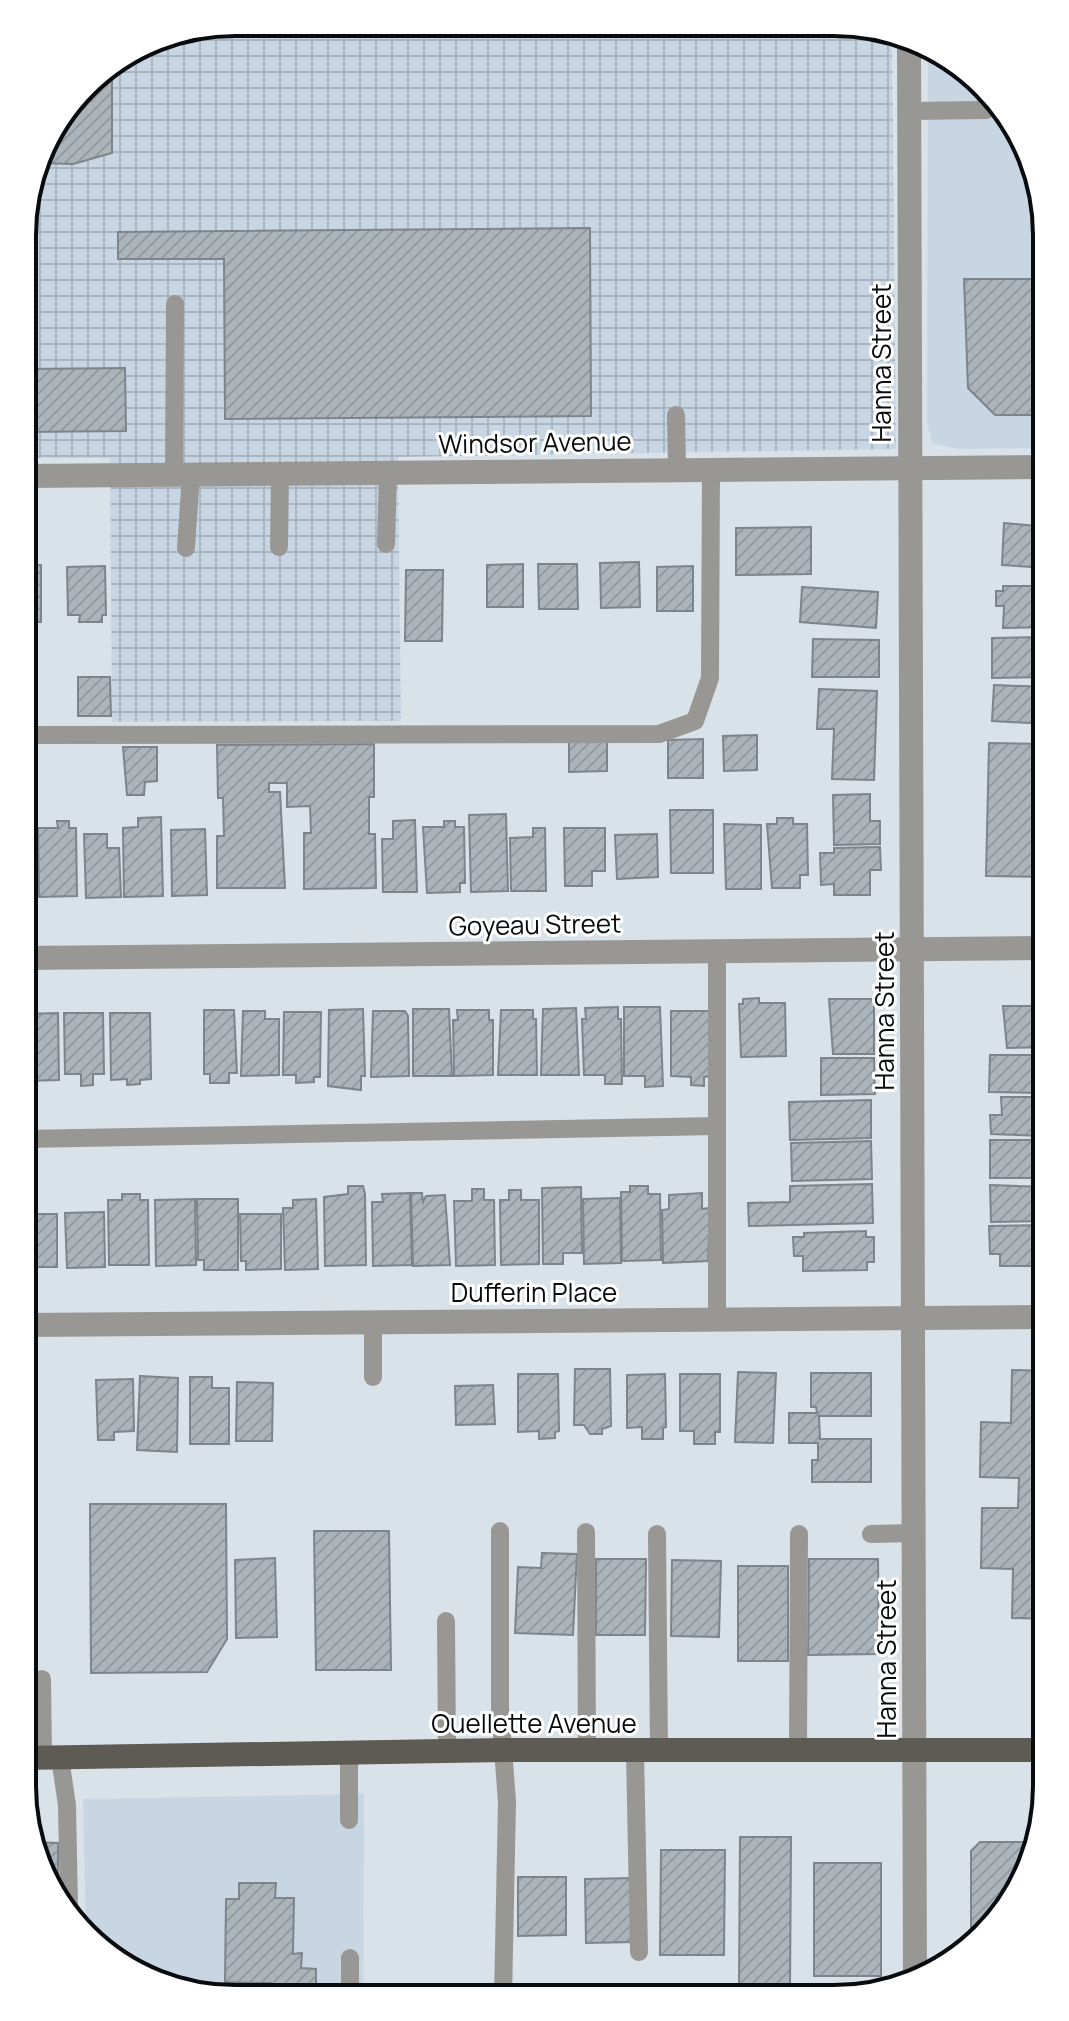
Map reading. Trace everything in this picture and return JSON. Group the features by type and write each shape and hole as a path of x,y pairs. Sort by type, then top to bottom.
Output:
{"main road":[{"name":"Ouellette Avenue","path":"42,1758 504,1750 1033,1750"}],"street":[{"name":"Hanna Street","path":"909,52 915,1967"},
{"name":"Windsor Avenue","path":"36,476 1033,467"},
{"name":"Goyeau Street","path":"36,958 1033,948"},
{"name":"Dufferin Place","path":"36,1325 1033,1317"}],"lane":[{"path":"909,111 986,110 986,107"},
{"path":"175,304 186,548"},
{"path":"676,415 677,470"},
{"path":"36,735 659,734 695,721 710,678 711,469"},
{"path":"386,544 388,473"},
{"path":"279,547 280,474"},
{"path":"717,951 717,1320"},
{"path":"36,1139 717,1126"},
{"path":"373,1322 373,1377"},
{"path":"500,1531 500,1709 507,1802 503,1985"},
{"path":"586,1532 587,1752"},
{"path":"871,1534 915,1533"},
{"path":"639,1952 657,1534"},
{"path":"798,1752 799,1534"},
{"path":"446,1621 447,1752"},
{"path":"42,1679 42,1758 67,1805 69,1894"},
{"path":"349,1754 349,1820"},
{"path":"350,1958 350,1985"}],"shaded area":[{"path":"222,36 847,36 892,45 896,449 398,457 401,721 112,722 110,458 36,458 38,209 51,159 77,114 104,85 147,57 196,40"},
{"path":"928,61 965,85 984,104 1012,147 1029,196 1033,222 1033,448 959,449 932,443 927,422"},
{"path":"364,1794 363,1985 209,1983 171,1974 125,1951 86,1918 83,1799"}],"building":[{"path":"112,79 112,153 73,164 50,163 77,114"},
{"path":"590,228 591,416 225,419 224,259 118,259 118,232"},
{"path":"964,279 1033,279 1033,415 995,415 968,388"},
{"path":"125,368 126,431 36,432 36,369"},
{"path":"1004,523 1033,526 1033,567 1002,565"},
{"path":"811,527 811,574 736,575 736,528"},
{"path":"639,562 640,607 601,608 600,563"},
{"path":"523,564 523,607 487,607 487,565"},
{"path":"538,564 577,564 578,609 539,609"},
{"path":"36,565 41,565 41,622 36,622"},
{"path":"105,566 106,615 102,615 102,622 79,622 80,615 68,615 67,567"},
{"path":"693,566 693,611 657,611 657,567"},
{"path":"406,570 443,570 442,641 405,641"},
{"path":"1003,586 1033,586 1033,627 1003,628 1004,606 996,606 996,591 1003,591"},
{"path":"802,587 878,592 876,628 800,622"},
{"path":"1033,637 1033,677 992,678 992,638"},
{"path":"813,639 879,640 879,677 812,677"},
{"path":"78,677 110,677 111,716 78,716"},
{"path":"994,685 1033,686 1033,723 992,721"},
{"path":"819,689 877,691 874,780 832,779 834,729 817,729"},
{"path":"757,735 757,770 724,771 723,736"},
{"path":"703,739 703,778 668,778 668,740"},
{"path":"607,741 607,771 569,772 569,742"},
{"path":"989,743 1033,744 1033,877 986,876"},
{"path":"374,744 374,797 369,797 369,834 375,834 376,888 304,889 304,833 311,833 310,806 287,807 287,783 269,783 269,792 280,792 285,888 217,888 217,836 224,836 223,798 218,798 217,745"},
{"path":"123,747 157,747 157,781 145,782 144,795 127,795"},
{"path":"870,794 870,821 880,821 880,844 834,845 833,795"},
{"path":"670,810 713,810 713,873 671,873"},
{"path":"506,814 508,891 471,892 469,815"},
{"path":"161,817 163,896 124,897 123,828 138,827 138,818"},
{"path":"777,818 793,818 793,824 807,824 808,875 800,875 800,888 772,888 767,824 777,824"},
{"path":"415,820 417,892 383,892 382,839 393,839 393,821"},
{"path":"57,821 69,821 69,828 76,828 77,896 39,897 38,828 58,828"},
{"path":"444,821 455,821 455,827 464,827 465,883 460,883 460,892 427,893 423,827 444,827"},
{"path":"724,824 761,825 761,889 726,889"},
{"path":"533,828 545,828 546,891 511,891 510,838 533,837"},
{"path":"564,828 605,828 605,871 592,871 592,886 565,886"},
{"path":"205,829 207,895 172,896 171,830"},
{"path":"84,834 107,834 107,848 119,848 121,897 86,898"},
{"path":"657,834 658,877 617,879 615,835"},
{"path":"880,847 881,870 870,870 870,895 834,895 834,884 821,885 820,853 834,853 834,848"},
{"path":"759,998 759,1003 785,1003 786,1056 741,1057 739,1004 743,1004 743,999"},
{"path":"829,999 874,999 874,1054 833,1054"},
{"path":"1003,1006 1033,1006 1033,1047 1007,1048"},
{"path":"618,1007 622,1084 605,1084 605,1075 584,1075 582,1019 586,1019 585,1008"},
{"path":"624,1007 660,1007 663,1086 645,1087 645,1076 624,1076"},
{"path":"576,1008 579,1075 541,1075 543,1009"},
{"path":"363,1009 365,1076 361,1076 361,1090 328,1086 329,1010"},
{"path":"413,1009 449,1009 452,1076 413,1076"},
{"path":"204,1010 234,1010 237,1073 229,1073 229,1083 210,1083 210,1074 204,1074"},
{"path":"457,1010 489,1010 489,1020 493,1020 493,1075 454,1076 453,1020 458,1020"},
{"path":"501,1010 533,1010 533,1019 536,1019 537,1075 498,1075"},
{"path":"243,1011 265,1011 265,1019 279,1019 279,1075 241,1076"},
{"path":"373,1011 405,1011 408,1016 409,1076 371,1077"},
{"path":"671,1011 709,1011 710,1076 704,1077 704,1086 691,1085 691,1077 671,1076"},
{"path":"284,1012 321,1012 320,1077 314,1077 314,1082 296,1083 296,1075 283,1075"},
{"path":"58,1013 59,1080 36,1081 36,1014"},
{"path":"64,1013 103,1013 104,1074 93,1074 93,1085 81,1086 81,1074 65,1074"},
{"path":"110,1013 150,1013 151,1079 127,1085 127,1079 111,1080"},
{"path":"990,1055 1033,1055 1033,1093 989,1092"},
{"path":"821,1058 874,1058 875,1094 821,1095"},
{"path":"1001,1097 1033,1097 1033,1136 991,1134 990,1115 1002,1115"},
{"path":"871,1100 871,1138 790,1140 789,1102"},
{"path":"990,1140 1033,1140 1033,1178 990,1178"},
{"path":"871,1141 872,1179 792,1181 791,1143"},
{"path":"872,1184 873,1223 749,1226 748,1203 790,1202 790,1186"},
{"path":"990,1185 1033,1187 1033,1221 991,1222"},
{"path":"348,1186 363,1186 365,1194 366,1265 325,1266 324,1197 348,1194"},
{"path":"630,1186 648,1186 648,1194 660,1194 661,1260 622,1261 621,1192 630,1192"},
{"path":"581,1187 582,1253 563,1253 563,1264 543,1264 542,1188"},
{"path":"472,1189 484,1189 484,1200 494,1200 495,1265 456,1266 454,1201 472,1201"},
{"path":"509,1190 521,1190 521,1200 539,1200 539,1264 501,1265 500,1200 509,1200"},
{"path":"410,1193 412,1265 373,1266 372,1202 383,1202 382,1194"},
{"path":"411,1193 422,1193 423,1202 426,1196 445,1195 450,1265 413,1266"},
{"path":"702,1193 702,1209 710,1208 708,1261 663,1263 662,1210 669,1209 669,1195"},
{"path":"122,1194 140,1194 140,1200 148,1200 149,1265 109,1265 108,1200 122,1200"},
{"path":"620,1198 621,1263 584,1264 583,1199"},
{"path":"195,1199 196,1265 156,1266 155,1200"},
{"path":"197,1199 238,1199 238,1270 204,1270 204,1260 198,1260"},
{"path":"316,1199 318,1269 285,1270 283,1208 293,1208 293,1200"},
{"path":"104,1212 105,1267 67,1268 65,1213"},
{"path":"36,1214 57,1214 57,1267 36,1267"},
{"path":"240,1214 281,1214 281,1269 246,1270 246,1261 241,1261"},
{"path":"1033,1225 1033,1266 1000,1266 1000,1254 990,1254 989,1226"},
{"path":"866,1231 866,1237 874,1237 874,1262 867,1262 867,1270 803,1271 803,1256 794,1256 793,1237 804,1237 804,1233"},
{"path":"575,1369 610,1369 611,1426 602,1429 602,1434 590,1434 584,1425 574,1425"},
{"path":"1012,1370 1033,1371 1033,1619 1012,1618 1013,1569 981,1568 982,1508 1018,1508 1019,1478 980,1477 981,1422 1011,1423"},
{"path":"738,1372 776,1373 773,1443 735,1442"},
{"path":"811,1373 871,1373 871,1416 819,1416 820,1439 871,1439 871,1482 812,1482 812,1460 818,1460 818,1443 789,1443 789,1413 817,1413 816,1407 811,1407"},
{"path":"518,1374 558,1374 559,1431 555,1432 555,1438 539,1439 539,1431 518,1432"},
{"path":"665,1374 666,1427 663,1428 663,1439 642,1439 642,1427 627,1428 627,1375"},
{"path":"680,1374 720,1374 720,1432 715,1432 715,1444 694,1444 694,1431 680,1431"},
{"path":"140,1376 178,1378 177,1452 137,1450"},
{"path":"190,1377 212,1377 212,1388 229,1388 229,1444 190,1444"},
{"path":"133,1379 134,1431 114,1432 114,1440 98,1440 96,1380"},
{"path":"237,1382 273,1383 272,1441 236,1441"},
{"path":"493,1385 495,1424 456,1425 455,1386"},
{"path":"90,1504 226,1504 227,1639 207,1672 91,1673"},
{"path":"314,1531 389,1531 391,1670 316,1670"},
{"path":"542,1553 577,1554 573,1635 515,1633 518,1567 541,1568"},
{"path":"275,1558 277,1637 236,1638 235,1560"},
{"path":"596,1559 646,1559 645,1635 596,1635"},
{"path":"809,1559 878,1559 879,1654 808,1655"},
{"path":"672,1560 721,1561 719,1637 671,1636"},
{"path":"738,1566 788,1566 788,1661 738,1661"},
{"path":"740,1837 791,1837 790,1985 739,1985"},
{"path":"980,1842 1023,1842 1018,1862 1006,1885 971,1930 971,1851"},
{"path":"45,1843 58,1843 58,1876"},
{"path":"661,1850 725,1850 724,1955 660,1955"},
{"path":"814,1863 881,1863 881,1976 814,1976"},
{"path":"518,1877 566,1877 566,1935 518,1936"},
{"path":"634,1878 635,1942 586,1943 585,1879"},
{"path":"239,1883 276,1883 275,1898 294,1898 293,1954 302,1953 301,1968 316,1969 316,1985 225,1982 226,1899 239,1899"}]}
